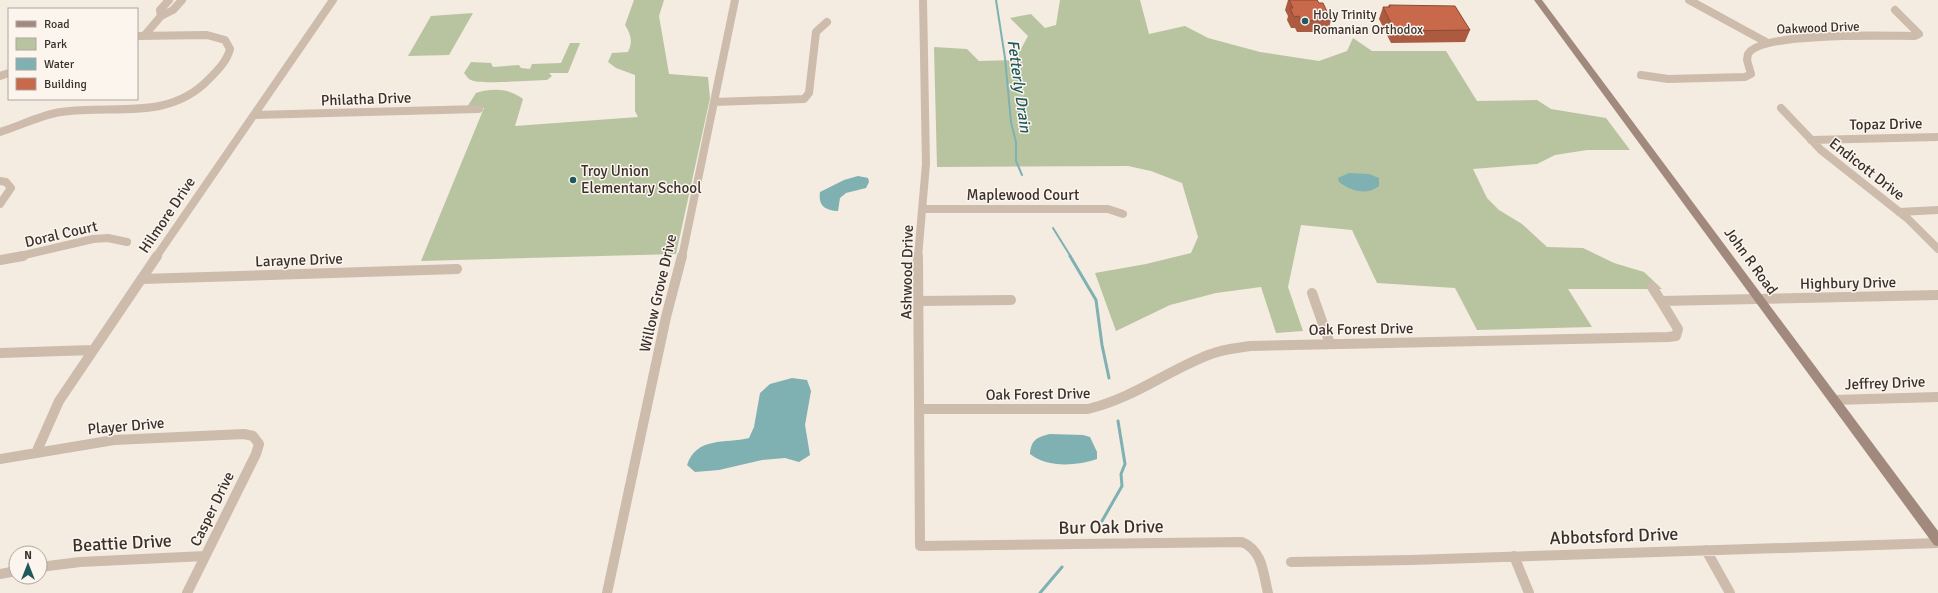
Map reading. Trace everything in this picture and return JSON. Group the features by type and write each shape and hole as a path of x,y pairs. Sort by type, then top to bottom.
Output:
{"main road":[{"name":"John R Road","path":"1538,0 1938,542"}],"street":[{"path":"161,16 160,10 169,0"},
{"path":"140,36 161,16 173,10 182,0"},
{"name":"Hilmore Drive","path":"36,453 59,401 333,0"},
{"name":"Willow Grove Drive","path":"607,593 665,325 681,260 735,0"},
{"name":"Ashwood Drive","path":"920,546 918,253 926,164 923,0"},
{"path":"1691,0 1707,11 1766,42"},
{"name":"Oakwood Drive","path":"1641,75 1668,79 1748,77 1751,74 1747,63 1749,53 1756,46 1766,42 1791,38 1915,36 1919,34 1895,10"},
{"path":"714,102 804,99 809,93 816,32 827,22"},
{"path":"0,132 45,116 62,112 149,109 186,98 203,86 225,60 230,49 225,40 212,36 140,36"},
{"name":"Endicott Drive","path":"1781,108 1821,150 1917,227 1938,249"},
{"name":"Philatha Drive","path":"254,115 479,109"},
{"name":"Topaz Drive","path":"1811,140 1938,137"},
{"path":"0,181 6,182 11,188 0,204"},
{"name":"Maplewood Court","path":"923,208 1108,209 1123,214"},
{"path":"1899,212 1938,210"},
{"name":"Doral Court","path":"0,260 32,255 93,239 108,238 127,242"},
{"name":"Larayne Drive","path":"142,279 457,269"},
{"path":"1652,287 1661,301 1759,299"},
{"path":"1312,293 1330,344"},
{"name":"Highbury Drive","path":"1759,299 1938,295"},
{"path":"919,301 1011,300"},
{"name":"Oak Forest Drive","path":"920,409 1088,409 1120,400 1206,356 1225,349 1250,346 1660,338 1676,336 1678,329 1661,301"},
{"path":"0,353 93,350"},
{"name":"Jeffrey Drive","path":"1834,400 1938,397"},
{"name":"Player Drive","path":"0,459 129,438 249,434 256,438"},
{"name":"Casper Drive","path":"187,593 256,454 259,444 256,438"},
{"name":"Bur Oak Drive","path":"920,546 1242,542 1254,548 1258,554 1268,593"},
{"name":"Abbotsford Drive","path":"1291,562 1938,542"},
{"path":"1706,550 1730,593"},
{"name":"Beattie Drive","path":"48,566 80,562 205,556"},
{"path":"1514,556 1530,593"}],"green space":[{"path":"634,0 664,0 659,16 669,74 708,77 710,98 676,254 421,261 484,108 467,107 476,93 488,90 500,90 518,95 523,99 515,126 638,117 635,111 635,75 616,68 608,62 612,53 628,52 631,38 625,25"},
{"path":"1060,0 1140,0 1149,34 1185,26 1208,38 1260,52 1319,61 1347,51 1353,38 1372,51 1446,51 1477,101 1537,100 1551,109 1606,118 1630,150 1587,150 1555,155 1537,164 1473,169 1487,198 1499,210 1522,224 1547,247 1583,248 1614,263 1644,272 1662,289 1568,289 1592,327 1477,330 1455,288 1377,283 1352,230 1301,225 1288,287 1303,331 1276,333 1261,287 1216,293 1170,305 1116,331 1095,273 1146,264 1191,253 1198,237 1182,183 1151,171 1128,166 937,167 934,47 967,49 979,61 1015,60 1028,36 1010,18 1031,14 1045,28 1056,25"},
{"path":"473,13 449,55 408,56 431,16"},
{"path":"570,43 580,43 568,73 549,73 552,76 547,80 484,82 470,79 464,73 471,62 491,63 493,67 519,65 521,68 530,69 532,64 561,63"}],"water":[{"path":"1349,173 1369,174 1379,178 1379,186 1364,192 1348,188 1339,182 1338,178"},
{"path":"858,176 868,178 869,182 866,188 846,193 840,198 838,211 829,210 821,204 820,192 844,180"},
{"path":"792,378 807,380 811,391 805,425 810,455 799,462 785,458 762,460 719,470 695,472 687,465 698,449 705,445 749,438 754,427 760,393 770,384"},
{"path":"1050,434 1083,435 1090,437 1097,452 1097,459 1080,463 1053,464 1037,459 1030,454 1033,442 1042,436"}],"building":[{"path":"1289,0 1317,0 1319,3 1323,3 1331,20 1300,21 1299,16 1294,17 1290,8 1293,8"},
{"path":"1389,5 1455,6 1470,30 1395,31 1383,7 1390,7"}],"waterway":[{"name":"Fetterly Drain","path":"996,0 1005,58 1011,122 1016,142 1016,161 1022,175"},
{"name":"Fetterly Drain","path":"1053,228 1071,257"},
{"path":"1070,256 1096,300 1102,345 1109,378"},
{"path":"1102,521 1122,486 1121,474 1125,464 1118,421"},
{"path":"1040,593 1062,567"}],"place":[{"name":"Holy Trinity Romanian Orthodox","path":"1305,21"},
{"name":"Troy Union Elementary School","path":"573,180"}]}
